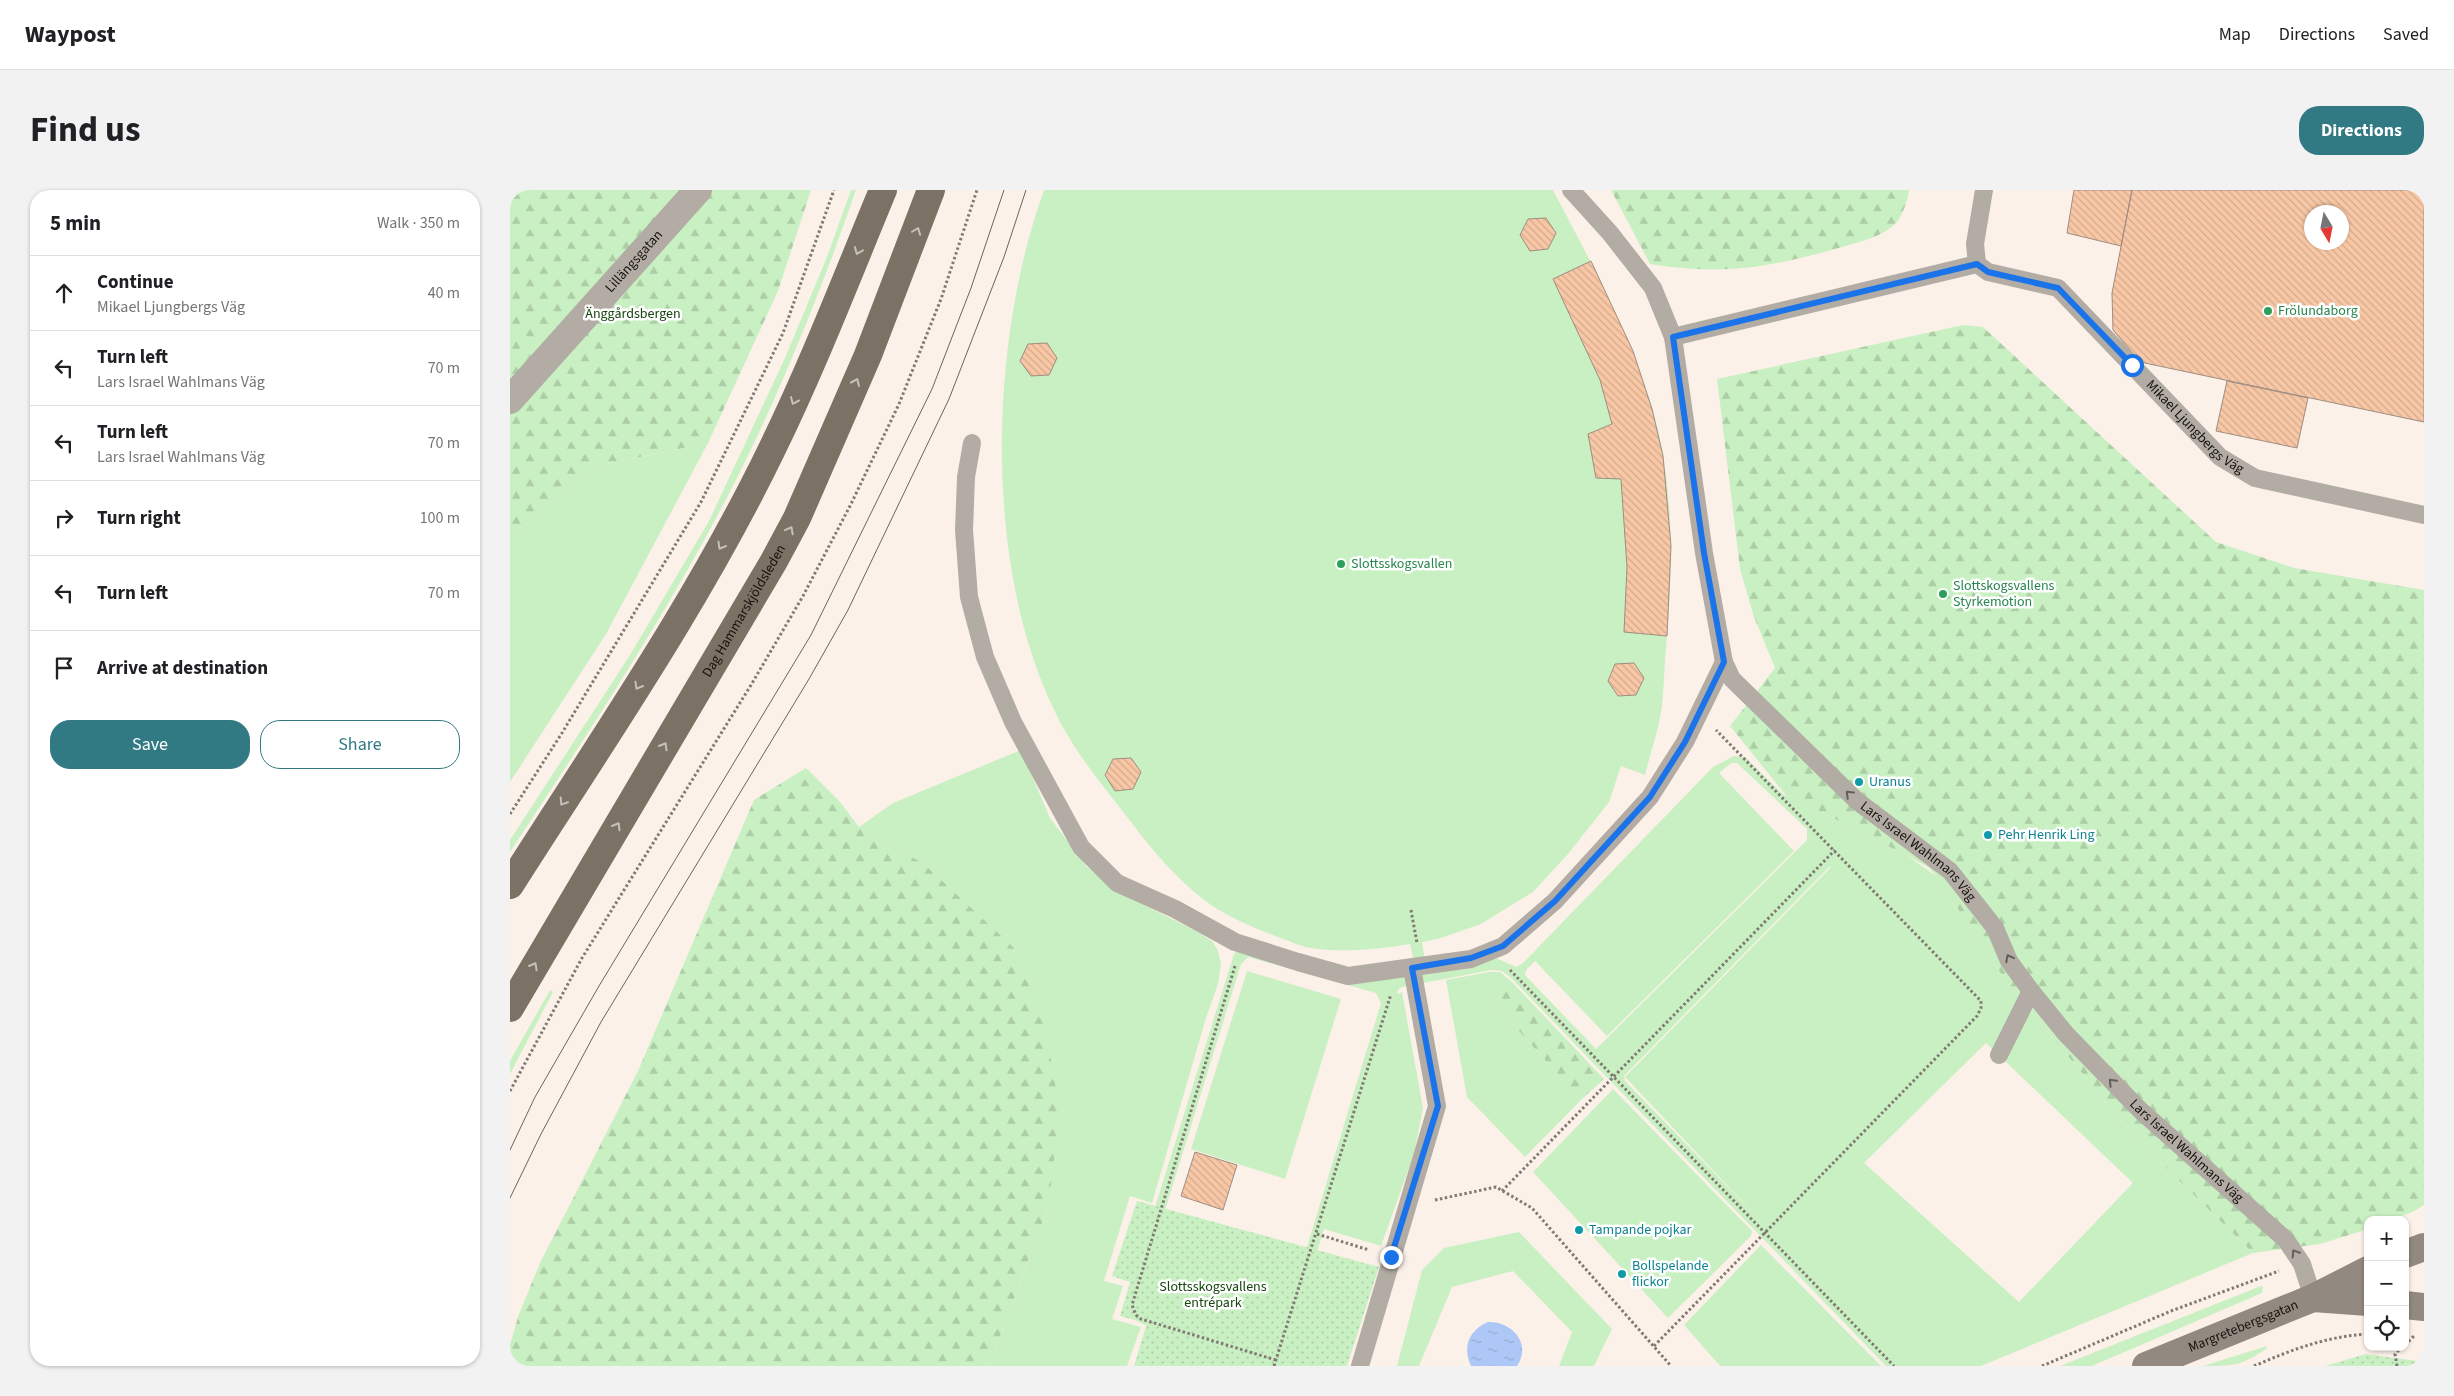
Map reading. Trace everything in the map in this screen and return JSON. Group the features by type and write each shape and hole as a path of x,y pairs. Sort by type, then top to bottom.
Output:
{"main road":[{"path":"510,885 633,696 728,533 772,450 821,341 883,190"},
{"name":"Dag Hammarskjöldsleden","path":"510,1008 774,561 797,518 868,355 931,190"},
{"path":"2409,1253 2424,1247"},
{"name":"Margretebergsgatan","path":"2146,1366 2313,1298 2364,1272"},
{"name":"Margretebergsgatan","path":"2313,1298 2364,1302"},
{"path":"2409,1305 2424,1307"}],"street":[{"name":"Lillängsgatan","path":"510,400 698,190"}],"lane":[{"name":"Lars Israel Wahlmans Väg","path":"1571,190 1610,233 1653,288 1673,337 1704,553 1724,662 1732,679 1857,801 1950,870 1995,928 2010,961 2031,991 2066,1034 2140,1110 2286,1240 2302,1264 2313,1298"},
{"path":"1673,337 1977,264 1975,244 1984,190"},
{"name":"Mikael Ljungbergs Väg","path":"1977,264 1988,272 2058,288 2220,457 2255,478 2424,515"},
{"path":"972,443 966,476 964,530 969,597 985,657 1014,722 1081,847 1117,883 1175,909 1235,942 1348,976 1471,958 1503,946 1555,901 1650,797 1685,742 1724,662"},
{"path":"1360,1366 1391,1257 1438,1106 1412,968"},
{"path":"2000,1055 2031,991"}],"path":[{"path":"510,814 562,734 701,502 783,332 834,190"},
{"path":"510,1091 582,958 803,596 851,504 898,404 941,299 977,190"},
{"path":"1654,1346 1977,1016 1981,1008 1981,1001 1712,726"},
{"path":"1502,1191 1835,850"},
{"path":"1235,964 1132,1305 1136,1315 1142,1318 1276,1360"},
{"path":"1508,969 1514,972 1614,1078 1894,1366"},
{"path":"1274,1366 1392,991"},
{"path":"1429,1202 1496,1187 1532,1208 1671,1366"},
{"path":"1317,1234 1391,1257"},
{"path":"2042,1366 2238,1285 2302,1264"},
{"path":"2254,1366 2321,1340 2344,1335 2364,1334"},
{"path":"2409,1340 2414,1336"},
{"path":"2397,1351 2394,1354 2397,1366"}],"green space":[{"name":"Änggårdsbergen","path":"510,190 811,190 778,291 708,443 601,465 510,536"},
{"path":"851,190 856,190 807,322 751,450 730,492 685,574 637,655 510,852 510,840 630,655 709,521 785,358 827,257"},
{"name":"Slottsskogsvallen","path":"1044,190 1553,190 1594,269 1632,351 1652,407 1665,466 1671,558 1661,713 1645,775 1621,766 1609,802 1568,854 1533,892 1481,924 1438,939 1422,942 1426,969 1496,958 1516,967 1522,964 1713,767 1734,756 1745,757 1786,797 1784,793 1908,856 1936,876 2008,984 2136,1138 2253,1253 1981,1366 1886,1366 1511,978 1502,971 1492,970 1402,987 1398,990 1397,994 1402,992 1423,1108 1414,1154 1381,1246 1324,1229 1282,1366 1149,1327 1129,1317 1126,1300 1234,954 1238,949 1369,979 1416,971 1410,944 1374,949 1348,950 1308,947 1252,927 1212,905 1193,891 1147,843 1090,769 1063,727 1055,712 1032,654 1015,590 1005,522 1002,453 1004,383 1012,315 1026,250","holes":["1731,763 1737,763 1807,829 1807,840 1596,1049 1525,975 1526,970 1535,961 1607,1036 1794,851 1719,773","1829,867 1831,867 1625,1077 1761,1221 1625,1081 1624,1076","1248,957 1376,993 1381,1003 1280,1336 1138,1298 1241,964","1986,1043 2133,1183 2019,1302 1864,1163"]},
{"path":"1611,190 1909,190 1905,206 1897,222 1871,238 1793,260 1747,267 1701,269 1650,264"},
{"path":"1963,325 1983,327 2216,542 2294,568 2424,590 2424,1205 2401,1216 2364,1216 2364,1230 2320,1244 2253,1253 2136,1138 2008,984 1936,876 1928,867 1784,793 1730,726 1775,668 1754,617 1740,569 1717,379"},
{"path":"708,443 606,634 510,782 510,536 601,465"},
{"path":"1021,750 1050,818 1087,867 1126,896 1198,932 1213,942 1221,963 1218,984 1206,1018 1152,1203 1130,1196 1104,1281 1123,1286 1112,1319 1141,1327 1127,1366 989,1366 1048,1208 964,902 924,864 859,827 893,803"},
{"path":"806,768 840,802 859,827 924,864 1014,948 1044,1020 1060,1112 1048,1208 989,1366 510,1366 510,1344 519,1314 540,1263 638,1071 754,800"},
{"path":"1247,971 1341,999 1285,1179 1191,1149"},
{"path":"1489,972 1500,972 1511,981 1494,1003 1581,1100 1525,1157 1467,1097 1446,980"},
{"path":"1511,981 1604,1079 1581,1100 1494,1003"},
{"path":"550,990 553,992 510,1074 510,1061"},
{"path":"1613,1089 1752,1231 1751,1236 1668,1318 1533,1172"},
{"name":"Slottsskogsvallens entrépark","path":"1137,1201 1379,1267 1347,1366 1134,1366 1147,1323 1120,1316 1130,1282 1112,1276"},
{"path":"1519,1232 1612,1329 1594,1366 1559,1366 1572,1332 1513,1271 1452,1287 1419,1366 1397,1366 1422,1270 1444,1248"},
{"path":"1761,1245 1881,1366 1720,1366 1684,1325"},
{"path":"2261,1286 2263,1287 2262,1293 2092,1366 2060,1366"},
{"path":"2267,1346 2266,1349 2243,1362 2222,1366 2203,1366"},
{"path":"2366,1354 2424,1362 2424,1366 2325,1366"}],"water":[{"path":"1488,1322 1505,1325 1517,1335 1521,1342 1522,1350 1517,1366 1471,1366 1467,1352 1469,1340 1481,1325"}],"building":[{"path":"2074,190 2132,190 2121,246 2067,233"},
{"name":"Frölundaborg","path":"2132,190 2424,190 2424,422 2140,362 2113,330 2112,293"},
{"path":"1546,218 1556,233 1548,249 1530,251 1520,235 1528,219"},
{"path":"1591,261 1633,351 1652,409 1663,456 1671,546 1667,636 1624,632 1627,567 1621,479 1596,478 1588,434 1612,424 1600,380 1553,279"},
{"path":"1047,343 1057,358 1049,375 1031,376 1020,361 1028,344"},
{"path":"2227,381 2308,398 2297,448 2216,431"},
{"path":"1634,663 1644,678 1636,695 1618,696 1608,681 1615,664"},
{"path":"1131,758 1141,772 1133,789 1115,791 1105,775 1113,759"},
{"path":"1195,1152 1237,1165 1223,1210 1181,1196"}],"tram line":[{"path":"510,1150 535,1097 599,986 811,635 932,389 971,288 1004,190"},
{"path":"510,1198 541,1134 601,1022 809,679 848,610 949,399 1004,257 1026,190"}],"place":[{"name":"Frölundaborg","path":"2268,311"},
{"name":"Slottsskogsvallen","path":"1341,564"},
{"name":"Slottskogsvallens Styrkemotion","path":"1943,594"},
{"name":"Uranus","path":"1859,782"},
{"name":"Pehr Henrik Ling","path":"1988,835"},
{"name":"Tampande pojkar","path":"1579,1230"},
{"name":"Bollspelande flickor","path":"1622,1274"}],"route":[{"path":"1391,1257 1438,1106 1412,968 1471,958 1503,946 1555,901 1650,797 1685,742 1724,662 1704,553 1673,337 1977,264 1988,272 2058,288 2132,365"}]}
